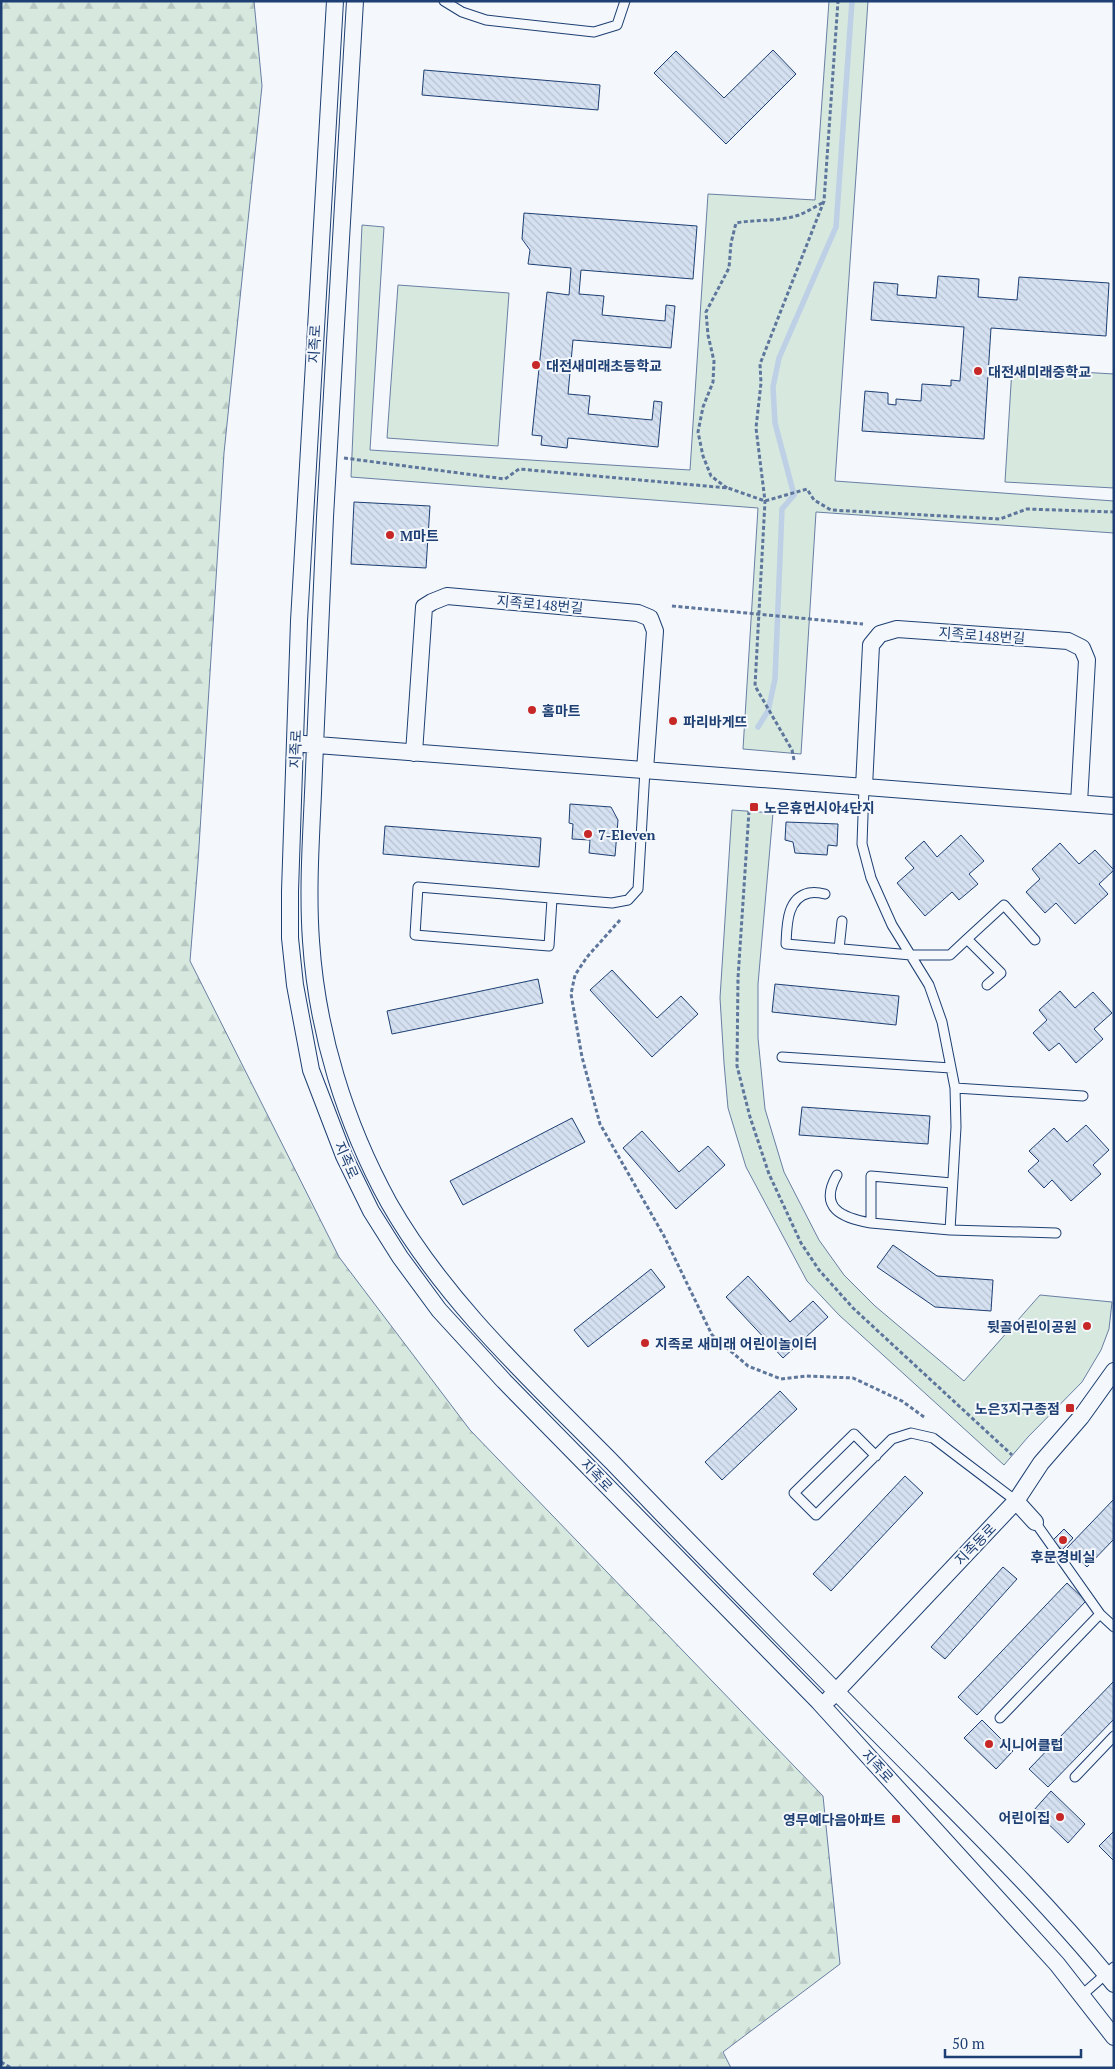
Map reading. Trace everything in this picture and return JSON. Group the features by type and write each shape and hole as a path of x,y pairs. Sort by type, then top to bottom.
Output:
{"street":[{"name":"지족로","path":"335,1 301,591 290,891 290,938 294,985 311,1070 344,1156 371,1212 400,1257 439,1310 504,1380 822,1706 1057,1964 1114,2036"},
{"name":"지족로","path":"355,1 320,613 310,937 315,982 331,1064 363,1148 389,1202 416,1245 455,1298 526,1374 996,1853 1111,1975"},
{"name":"지족로148번길","path":"414,753 424,607 447,596 638,612 650,618 655,631 645,770"},
{"name":"지족로148번길","path":"864,787 872,645 880,634 897,628 1068,641 1082,648 1088,660 1079,803"},
{"path":"295,744 1114,806"},
{"name":"지족동로","path":"822,1706 1016,1501 1041,1463 1081,1417 1114,1371"},
{"path":"1016,1501 1036,1522"}],"lane":[{"path":"444,1 462,12 486,20 594,32 617,25 625,1"},
{"path":"552,899 549,946 415,935 418,887 612,903 628,900 638,890 645,770"},
{"path":"864,787 862,844 869,869 892,925 930,985 942,1022 955,1088 956,1127 950,1230"},
{"path":"826,894 809,893 798,900 788,914 786,944 911,955 950,955 1004,905 1035,940"},
{"path":"839,949 842,921"},
{"path":"967,939 1001,973 987,985"},
{"path":"782,1056 951,1068"},
{"path":"955,1088 1083,1096"},
{"path":"836,1175 830,1187 831,1201 838,1213 852,1220 950,1230 1056,1233"},
{"path":"871,1223 871,1176 952,1183"},
{"path":"876,1456 854,1434 794,1493 816,1515 876,1456 892,1439 911,1434 933,1438 1016,1501"},
{"path":"1036,1522 1100,1614 1114,1627"},
{"path":"1000,1718 1100,1614"},
{"path":"1075,1777 1114,1736"},
{"path":"1082,1995 1111,1975"}],"path":[{"path":"794,760 792,750 754,686 764,501 756,428 761,382 760,364 824,201 838,1"},
{"path":"728,488 711,476 703,456 698,432 703,407 713,382 714,361 708,335 706,312 729,268 731,243 736,223 752,220 773,220 800,215 824,201"},
{"path":"341,458 505,479 519,469 728,488 764,501 807,489 814,500 831,510 1000,519 1026,509 1114,512"},
{"path":"672,606 863,624"},
{"path":"749,811 738,978 737,1066 750,1117 768,1174 801,1243 819,1270 853,1308 1012,1455"},
{"path":"620,920 587,957 575,975 571,994 582,1057 600,1124 664,1236 712,1335 748,1366 781,1379 806,1376 853,1378 902,1401 924,1418"},
{"path":"1,2062 11,2068"}],"green space":[{"path":"1,1 254,1 262,86 224,453 190,961 339,1257 470,1430 823,1796 840,1964 723,2052 731,2068 1,2068"},
{"path":"829,1 868,1 835,481 1114,501 1114,533 816,512 801,754 743,749 758,508 351,477 362,225 384,227 370,450 690,470 708,194 815,200"},
{"path":"398,285 509,293 498,446 387,438"},
{"path":"1012,368 1114,374 1114,488 1005,482"},
{"path":"732,810 773,813 758,984 758,1038 765,1109 784,1172 819,1240 844,1275 875,1306 964,1381 1040,1295 1112,1302 1109,1329 1101,1350 1082,1382 1028,1437 1004,1465 839,1315 807,1281 746,1167 728,1108 720,998"}],"building":[{"path":"773,50 796,74 726,144 654,73 676,51 724,98"},
{"path":"424,70 600,85 598,110 422,95"},
{"path":"524,213 697,226 693,279 581,270 579,294 604,296 602,315 665,321 666,305 675,306 671,348 573,340 568,394 590,396 588,414 652,420 654,401 662,402 658,447 568,438 567,448 541,445 542,436 532,435 547,292 569,295 571,268 528,264 530,250 522,239"},
{"path":"938,276 979,279 978,297 1017,300 1019,277 1109,283 1106,336 991,328 984,439 862,431 865,391 888,393 888,404 896,405 896,399 921,401 922,384 951,386 951,380 960,381 964,327 871,320 874,282 898,284 897,295 936,298"},
{"name":"M마트","path":"354,502 430,506 426,568 351,564"},
{"path":"570,804 611,807 618,820 615,856 589,853 590,840 572,839 573,824 569,823"},
{"path":"786,822 838,824 837,846 828,845 827,855 795,853 793,842 785,840"},
{"path":"385,826 541,838 539,867 383,854"},
{"path":"961,835 984,861 969,874 978,884 959,900 952,892 925,916 897,883 914,868 905,858 924,841 937,857"},
{"path":"1060,843 1079,864 1095,850 1114,870 1099,884 1108,894 1075,924 1056,903 1045,913 1026,892 1040,879 1032,869"},
{"path":"612,970 657,1018 681,996 698,1014 652,1057 590,990"},
{"path":"538,979 543,1003 392,1034 387,1011"},
{"path":"775,984 899,996 896,1025 772,1012"},
{"path":"1060,991 1075,1008 1093,992 1112,1013 1094,1029 1103,1039 1076,1063 1059,1043 1049,1051 1033,1033 1047,1020 1039,1010"},
{"path":"802,1107 930,1116 928,1144 799,1135"},
{"path":"572,1118 585,1142 463,1205 450,1181"},
{"path":"1086,1125 1109,1150 1093,1165 1101,1174 1071,1201 1052,1180 1044,1188 1028,1171 1039,1161 1029,1151 1054,1128 1067,1142"},
{"path":"642,1131 679,1172 708,1146 725,1165 676,1209 623,1148"},
{"path":"893,1245 937,1276 993,1280 991,1311 935,1307 877,1267"},
{"path":"651,1269 665,1287 588,1347 574,1330"},
{"path":"748,1276 790,1322 813,1301 828,1317 783,1358 726,1297"},
{"path":"780,1391 797,1409 722,1480 705,1462"},
{"path":"905,1476 923,1493 831,1591 813,1574"},
{"path":"1114,1499 1114,1539 1087,1567 1067,1548"},
{"name":"후문경비실","path":"1064,1529 1073,1538 1062,1550 1052,1541"},
{"path":"1003,1567 1017,1579 945,1659 931,1647"},
{"path":"1067,1583 1086,1601 977,1715 958,1697"},
{"path":"1114,1681 1114,1719 1048,1787 1029,1769"},
{"name":"시니어클럽","path":"982,1720 1013,1751 996,1769 964,1738"},
{"name":"어린이집","path":"1051,1791 1085,1824 1068,1843 1034,1810"},
{"path":"1114,1831 1114,1861 1099,1846"}],"waterway":[{"path":"758,727 768,711 775,679 782,509 794,495 775,423 773,387 779,358 836,227 852,1"}],"place":[{"name":"대전새미래초등학교","path":"536,365"},
{"name":"대전새미래중학교","path":"978,371"},
{"name":"M마트","path":"390,535"},
{"name":"홈마트","path":"532,710"},
{"name":"파리바게뜨","path":"673,721"},
{"name":"노은휴먼시아4단지","path":"754,807"},
{"name":"7-Eleven","path":"588,834"},
{"name":"뒷골어린이공원","path":"1087,1326"},
{"name":"지족로 새미래 어린이놀이터","path":"645,1343"},
{"name":"노은3지구종점","path":"1070,1408"},
{"name":"후문경비실","path":"1063,1540"},
{"name":"시니어클럽","path":"989,1744"},
{"name":"어린이집","path":"1060,1817"},
{"name":"영무예다음아파트","path":"896,1819"}]}
